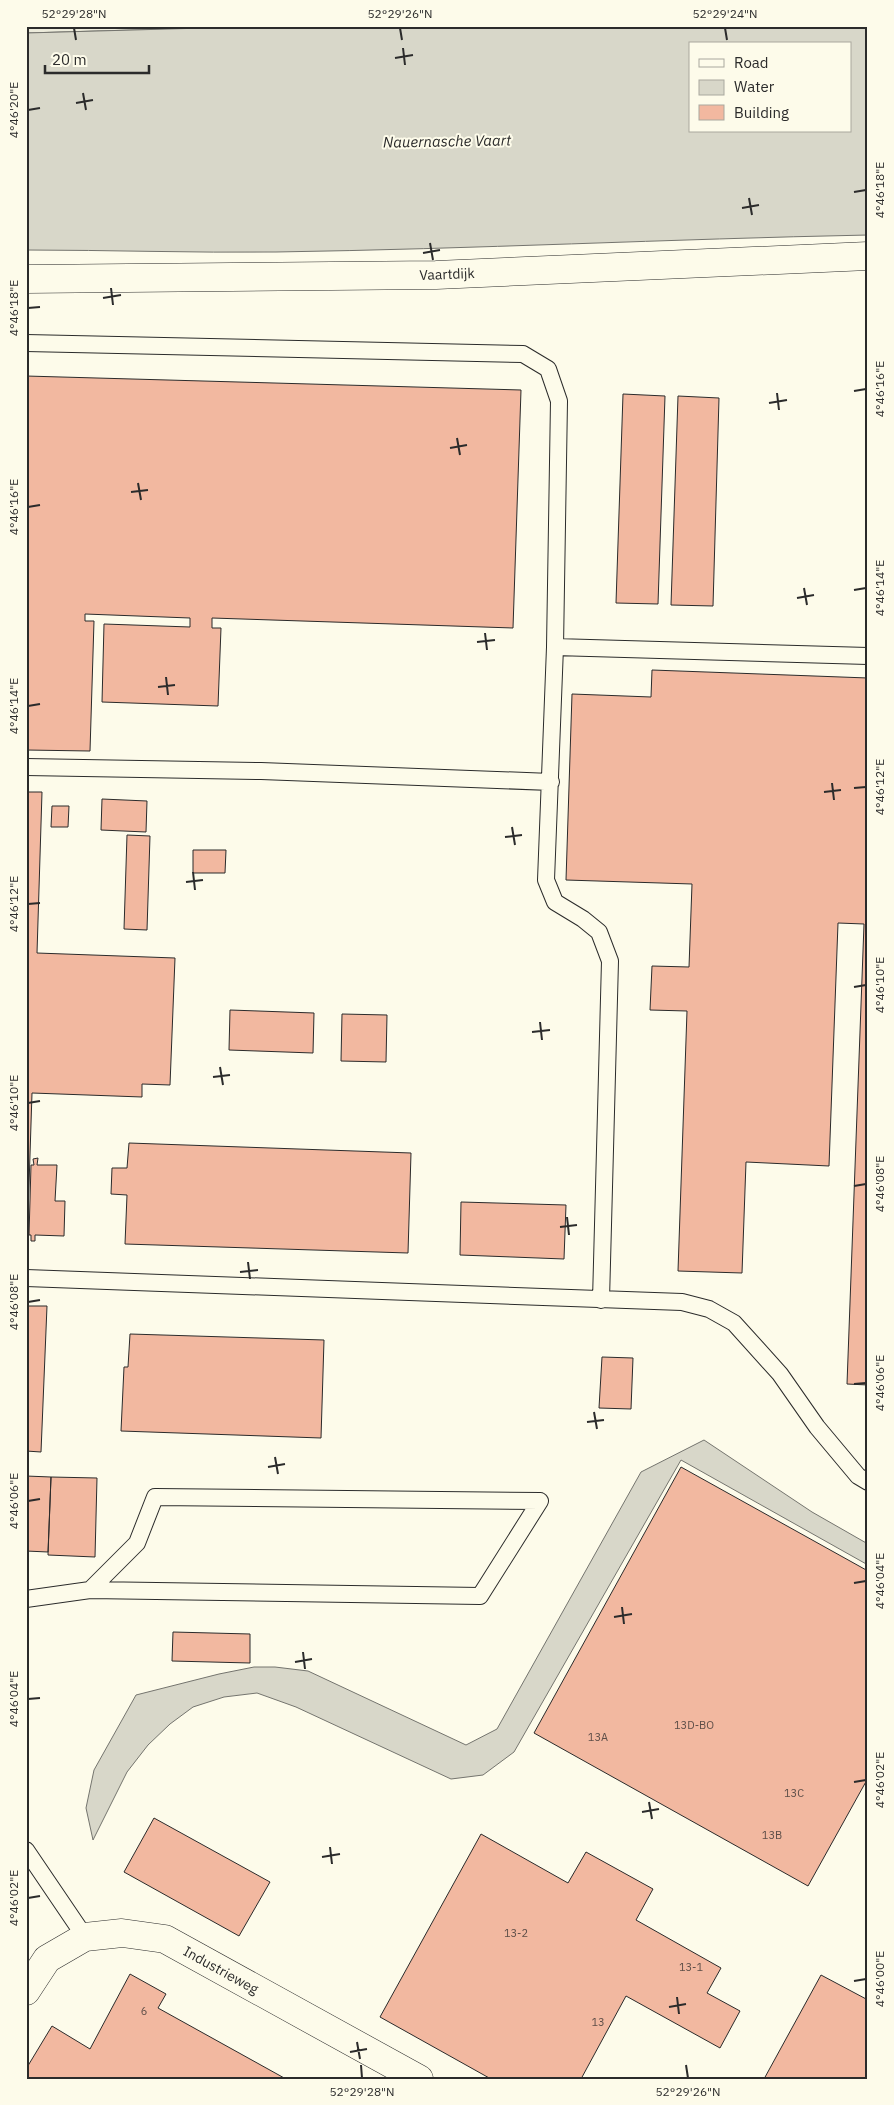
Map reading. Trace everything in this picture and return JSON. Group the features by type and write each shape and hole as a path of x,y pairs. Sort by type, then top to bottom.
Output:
{"street":[{"name":"Vaartdijk","path":"26,279 436,275 868,256"},
{"name":"Industrieweg","path":"26,1991 47,1960 85,1937 122,1933 165,1939 419,2079"}],"lane":[{"path":"26,343 523,354 548,369 559,401 555,647 546,880 555,902 584,919 599,932 610,961 601,1300"},
{"path":"555,647 868,656"},
{"path":"26,767 262,771 551,782"},
{"path":"26,1278 682,1302 709,1309 734,1323 780,1374 816,1427 858,1476 868,1482"},
{"path":"26,1599 90,1590 480,1596 540,1501 156,1497 137,1543 90,1590"},
{"path":"26,1850 85,1937"}],"shaded area":[{"path":"26,26 275,26 26,33"}],"water":[{"name":"Nauernasche Vaart","path":"275,26 868,26 868,235 276,252 26,250 26,33"},
{"path":"704,1440 812,1512 868,1544 868,1565 681,1460 514,1752 483,1775 451,1779 296,1707 257,1693 224,1697 193,1707 170,1724 148,1745 127,1772 93,1840 86,1808 94,1770 136,1695 219,1674 254,1667 275,1667 308,1671 466,1745 497,1729 641,1472"}],"building":[{"path":"26,376 521,390 513,628 212,618 212,628 221,628 218,706 102,702 104,624 190,627 190,618 85,614 85,621 94,621 90,751 26,750"},
{"path":"623,394 665,396 658,604 616,603"},
{"path":"678,396 719,398 713,606 671,605"},
{"path":"652,670 868,678 868,1385 847,1384 864,924 838,923 829,1166 746,1162 742,1273 678,1271 687,1011 650,1010 652,966 689,967 692,884 566,880 572,694 651,697"},
{"path":"26,792 42,792 37,953 175,958 170,1085 142,1084 142,1097 32,1093 27,1247"},
{"path":"102,799 147,801 146,832 101,830"},
{"path":"52,806 69,806 68,827 51,827"},
{"path":"127,835 150,836 147,930 124,929"},
{"path":"193,850 226,850 225,873 193,873"},
{"path":"230,1010 314,1013 313,1053 229,1050"},
{"path":"342,1014 387,1015 386,1062 341,1061"},
{"path":"129,1143 411,1153 408,1253 125,1244 127,1195 111,1194 112,1168 127,1168"},
{"path":"38,1158 37,1165 57,1165 55,1201 65,1201 64,1236 35,1235 35,1241 31,1241 31,1235 29,1235 31,1165 34,1165 33,1159"},
{"path":"461,1202 566,1205 564,1259 460,1255"},
{"path":"26,1306 47,1306 41,1452 26,1451"},
{"path":"130,1334 324,1340 321,1438 121,1431 124,1367 128,1367"},
{"path":"602,1357 633,1358 631,1409 599,1408"},
{"path":"681,1467 868,1571 868,1778 808,1886 534,1733"},
{"path":"26,1476 51,1477 48,1552 26,1551"},
{"path":"51,1477 97,1478 95,1557 48,1555"},
{"path":"173,1632 250,1634 250,1663 172,1661"},
{"path":"154,1818 270,1882 239,1936 124,1872"},
{"path":"481,1834 568,1883 586,1852 653,1889 636,1920 721,1968 707,1993 740,2011 720,2048 626,1996 581,2079 491,2079 380,2017"},
{"path":"130,1974 166,1994 158,2008 286,2079 26,2079 26,2069 52,2026 90,2049"},
{"path":"821,1975 868,2000 868,2079 764,2079"}]}
